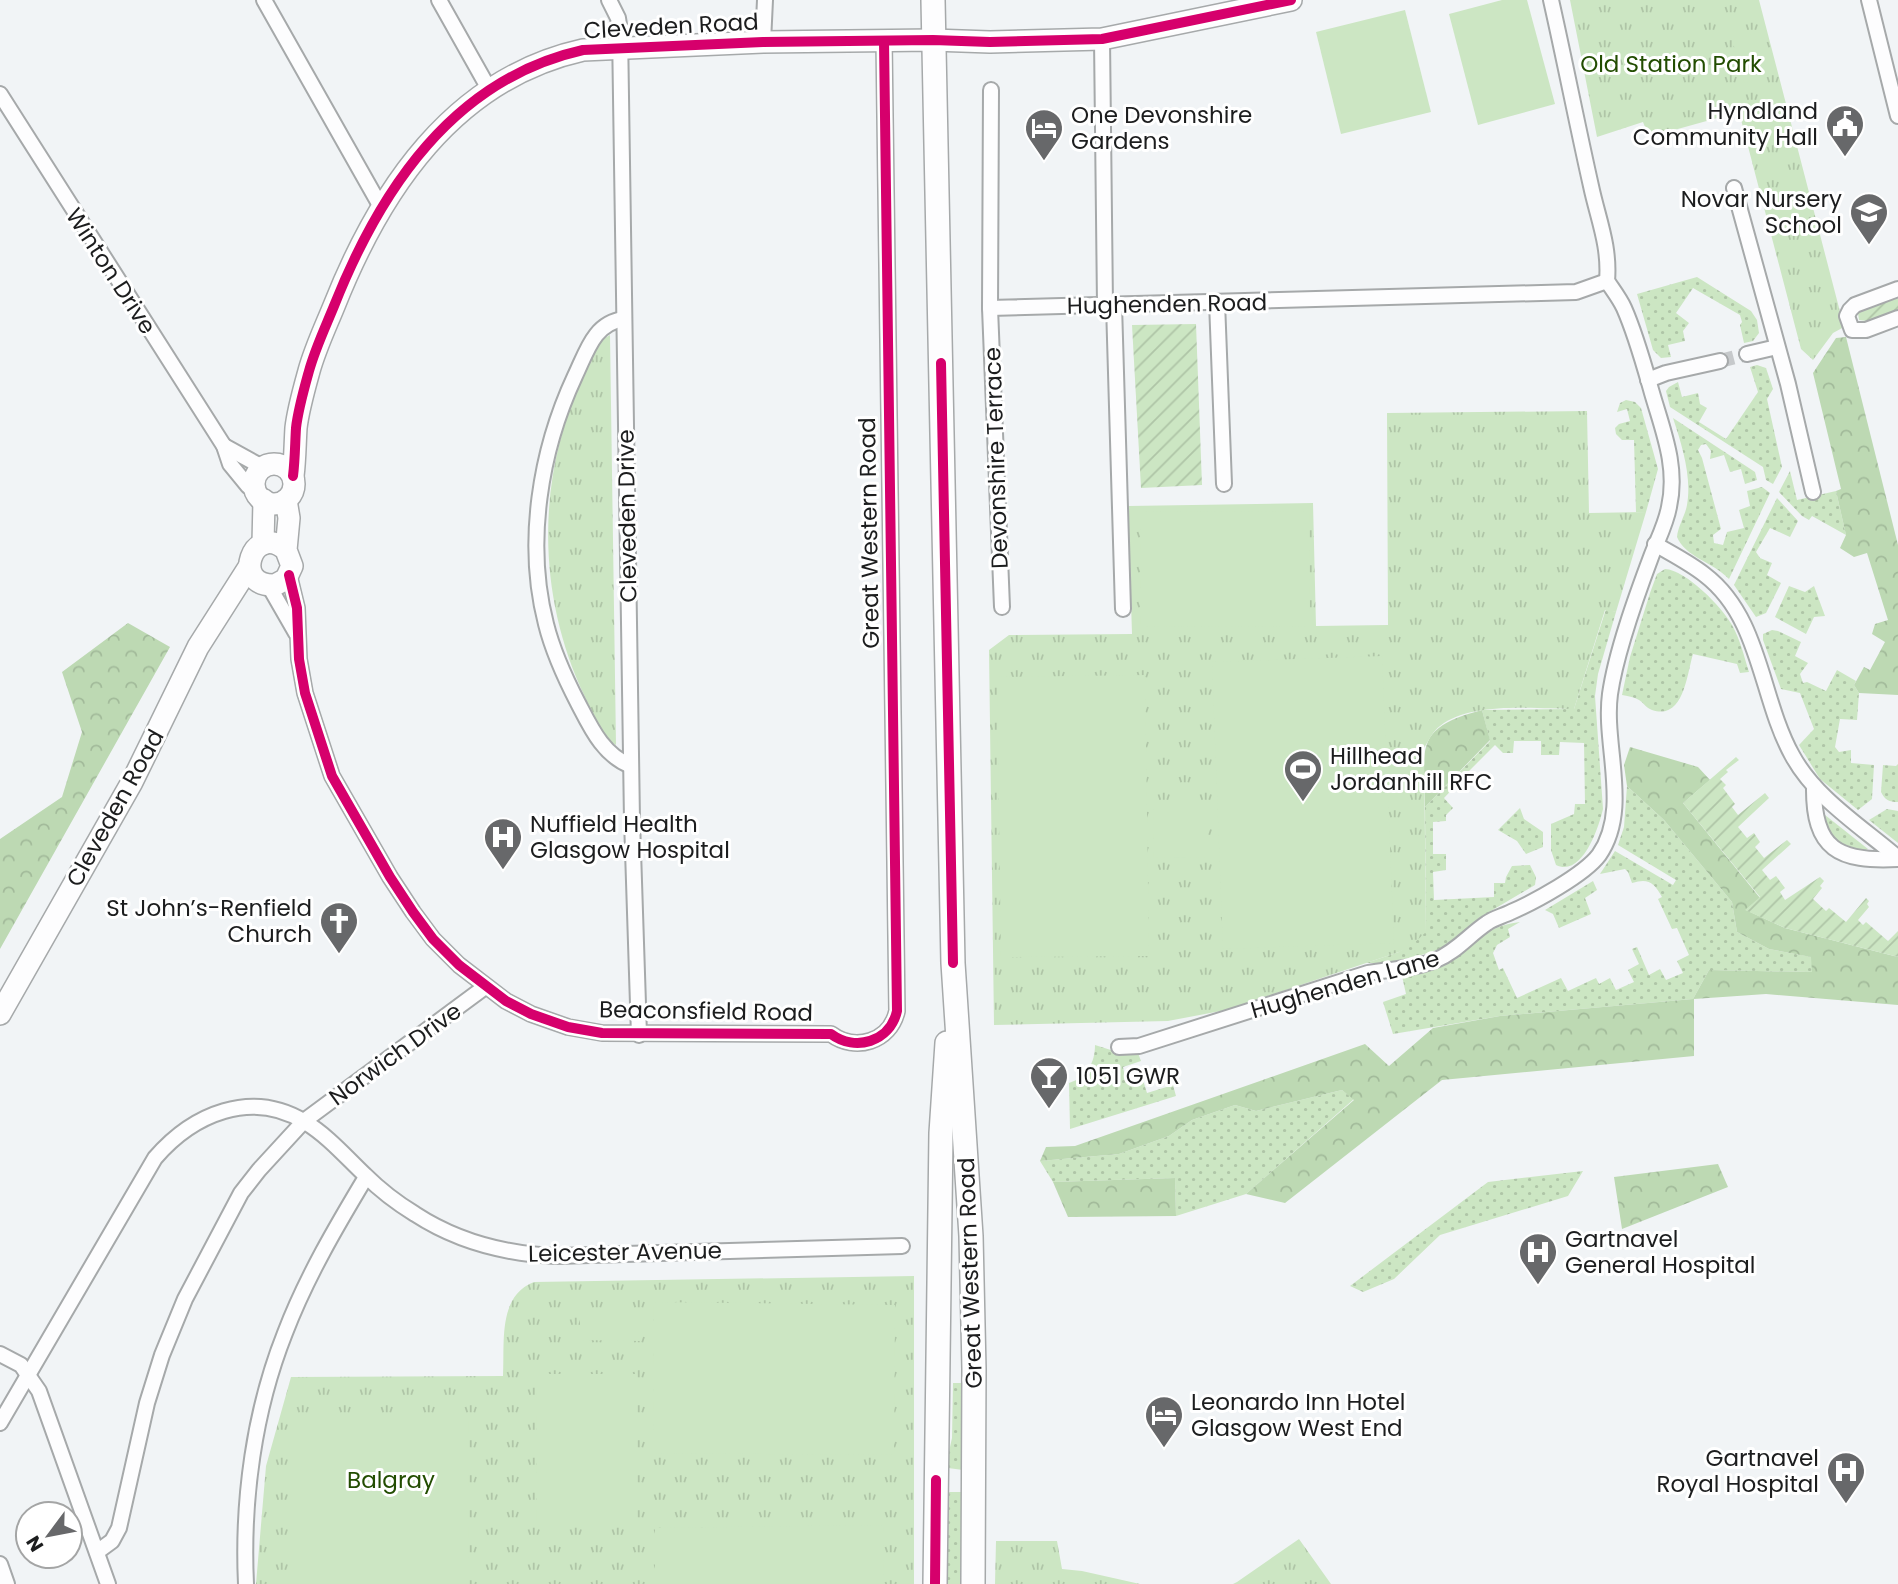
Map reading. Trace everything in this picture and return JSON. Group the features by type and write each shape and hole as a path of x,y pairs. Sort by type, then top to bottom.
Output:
{"main road":[{"name":"Great Western Road","path":"933,0 953,963 971,1236 974,1369 973,1584"},
{"name":"Great Western Road","path":"935,1584 941,1133 953,963"}],"street":[{"path":"264,0 381,207"},
{"path":"439,0 489,89"},
{"name":"Cleveden Drive","path":"609,0 618,18 620,50 631,766 639,1035"},
{"path":"762,42 765,0"},
{"name":"Cleveden Road","path":"0,1014 132,782 198,647 227,600 260,579 281,583 289,575 292,566 286,550 289,517 286,500 293,489 296,426 314,357 341,289 381,207 402,176 444,126 489,89 519,72 559,55 583,50 762,42 1102,39 1291,0"},
{"path":"1551,0 1592,191 1606,242 1609,261 1607,281"},
{"path":"1869,0 1895,89 1898,116"},
{"path":"1102,39 1123,609"},
{"name":"Great Western Road","path":"884,41 897,1011 893,1024"},
{"name":"Devonshire Terrace","path":"991,90 990,308 1002,607"},
{"name":"Winton Drive","path":"0,94 224,446 230,464 248,486 264,480 224,446"},
{"path":"1734,188 1813,492"},
{"name":"Hughenden Road","path":"990,308 1576,292 1607,281"},
{"name":"Hughenden Lane","path":"1119,1046 1139,1045 1368,973 1395,971 1435,961 1458,947 1488,922 1527,904 1587,869 1606,841 1612,821 1614,796 1610,694 1615,670 1655,544 1669,509 1673,483 1666,439 1648,380 1623,305 1607,281"},
{"path":"1898,289 1855,305 1847,316 1852,330 1858,331 1898,318"},
{"path":"1217,302 1224,484"},
{"path":"624,319 614,320 603,326 592,341 560,411 541,486 537,553 546,625 559,664 601,744 612,757 631,766"},
{"path":"1747,354 1777,347"},
{"path":"1648,380 1720,360"},
{"name":"Cleveden Road","path":"260,579 252,553 262,544 264,480 296,426"},
{"path":"286,500 277,503 264,480 284,467 293,476"},
{"path":"262,544 275,543 286,550"},
{"path":"1655,544 1705,575 1734,606 1749,638 1782,734 1792,755 1814,786 1898,859"},
{"name":"Beaconsfield Road","path":"289,575 297,608 296,634 305,693 332,776 413,912 433,939 485,987 531,1014 568,1027 602,1033 831,1034 842,1042 876,1039 883,1036 893,1024"},
{"name":"Beaconsfield Road","path":"260,579 296,634"},
{"path":"1814,786 1815,819 1828,844 1842,854 1856,859 1898,859"},
{"name":"Norwich Drive","path":"97,1552 112,1541 119,1528 147,1403 162,1355 185,1298 241,1193 304,1121 485,987"},
{"name":"Leicester Avenue","path":"0,1423 145,1173 167,1144 192,1124 212,1114 241,1106 258,1107 304,1121 332,1142 390,1198 418,1216 455,1236 522,1255 902,1245"},
{"path":"246,1584 247,1510 251,1466 272,1367 314,1267 366,1177"},
{"path":"0,1354 21,1365 40,1391 108,1584"},
{"path":"0,1564 7,1584"}],"green space":[{"path":"1502,0 1527,0 1555,104 1478,125 1449,14"},
{"name":"Old Station Park","path":"1570,0 1759,0 1844,327 1833,333 1813,360 1801,349 1739,112 1649,137 1643,122 1597,137"},
{"path":"1405,10 1431,112 1341,134 1316,32"},
{"path":"1760,32 1771,76 1744,83 1732,39"},
{"path":"1697,277 1751,311 1757,320 1759,333 1753,341 1744,343 1740,315 1693,288 1676,313 1689,323 1683,331 1685,341 1668,345 1671,357 1661,358 1653,350 1637,294"},
{"path":"1898,298 1898,311 1867,321 1859,320 1858,313"},
{"path":"1196,324 1202,485 1141,488 1132,325"},
{"path":"610,335 616,745 597,724 569,658 557,618 550,577 548,536 550,494 568,413 595,352"},
{"path":"1846,337 1898,545 1898,695 1859,693 1854,685 1864,667 1870,670 1885,642 1872,634 1875,624 1888,620 1867,553 1854,557 1840,548 1846,535 1836,491 1841,489 1813,373 1836,338"},
{"path":"1757,365 1766,368 1773,389 1767,399 1782,467 1773,484 1766,480 1763,467 1670,407 1666,391 1678,382 1682,397 1698,393 1700,404 1707,408 1699,422 1726,439 1758,392 1750,367"},
{"path":"1626,400 1635,402 1641,408 1658,469 1646,512 1636,512 1634,440 1622,440 1616,434 1615,428 1619,424 1630,421 1627,409 1617,412 1620,403"},
{"path":"1587,411 1589,513 1646,512 1616,612 1605,610 1574,709 1504,708 1469,713 1440,726 1429,739 1424,748 1426,932 1399,952 1226,1010 1168,1021 994,1025 989,650 1009,635 1132,634 1128,506 1313,503 1316,626 1388,625 1387,413"},
{"path":"1673,418 1755,472 1757,480 1745,484 1741,469 1730,472 1724,455 1710,459 1711,451 1706,444 1701,445 1698,450 1721,529 1713,535 1714,543 1723,545 1727,532 1744,528 1739,510 1750,506 1747,491 1762,487 1770,493 1729,579 1686,550 1677,537 1687,505 1688,483 1683,450"},
{"path":"1790,471 1797,500 1836,491 1846,535 1812,516 1809,520 1802,516 1779,492"},
{"path":"1777,498 1798,521 1790,537 1770,528 1756,552 1760,558 1772,563 1767,575 1781,583 1766,613 1756,617 1734,585"},
{"path":"1309,511 1310,626 1141,627 1140,512"},
{"path":"1665,569 1693,582 1727,617 1735,630 1749,672 1740,673 1737,664 1693,654 1682,693 1671,709 1663,712 1652,710 1637,699 1622,695 1630,657 1650,593 1657,574"},
{"path":"1789,586 1805,592 1814,586 1825,616 1814,617 1806,634 1775,617"},
{"path":"1606,609 1616,612 1598,674 1595,696 1603,809 1588,849 1574,864 1565,867 1556,865 1551,850 1551,824 1574,814 1575,804 1585,804 1584,743 1560,742 1559,755 1541,755 1541,741 1514,741 1513,753 1503,753 1495,745 1469,771 1478,782 1474,785 1465,776 1444,798 1453,808 1446,815 1446,821 1433,822 1433,854 1446,854 1446,870 1433,872 1434,900 1494,897 1494,883 1505,883 1512,866 1530,865 1536,877 1535,885 1479,918 1459,938 1443,948 1397,963 1366,963 1399,952 1426,931 1425,807 1490,741 1482,710 1574,709"},
{"path":"128,623 170,647 0,949 0,839 62,797 82,732 62,672"},
{"path":"1772,630 1801,642 1795,656 1808,663 1800,674 1803,683 1807,682 1826,691 1837,670 1856,681 1854,685 1859,693 1857,720 1840,719 1835,747 1839,752 1851,750 1851,763 1874,765 1872,799 1858,810 1820,779 1799,745 1814,729 1800,693 1781,689 1763,640 1763,634"},
{"name":"Hillhead Jordanhill RFC","path":"1382,656 1394,943 1223,949 1212,662"},
{"path":"1145,675 1149,956 1001,957 997,677"},
{"path":"1482,710 1490,740 1425,807 1424,769 1428,742 1444,724"},
{"path":"1630,747 1698,767 1710,780 1683,803 1760,898 1746,910 1785,928 1898,957 1898,1005 1766,994 1694,999 1694,1056 1442,1080 1285,1203 1246,1194 1354,1100 1342,1090 1256,1111 1235,1105 1192,1120 1169,1136 1119,1154 1040,1161 1046,1147 1075,1146 1365,1044 1389,1066 1433,1028 1500,1016 1693,999 1709,970 1812,972 1811,957 1769,949 1737,932 1732,902 1664,820 1627,786 1624,765"},
{"path":"1736,757 1739,760 1726,770 1728,772 1720,779 1726,785 1723,788 1735,804 1732,807 1738,815 1765,793 1769,798 1738,827 1747,838 1754,833 1760,842 1755,847 1764,858 1787,840 1791,844 1762,870 1770,880 1776,876 1785,888 1780,892 1785,900 1820,877 1824,881 1820,886 1822,888 1813,899 1826,911 1829,908 1846,922 1866,898 1869,907 1858,920 1863,925 1866,922 1888,941 1898,931 1898,957 1785,928 1745,910 1760,897 1683,803"},
{"path":"1898,764 1898,802 1895,802 1886,799 1881,792 1883,765"},
{"path":"1627,786 1664,820 1732,902 1737,932 1769,949 1812,957 1812,972 1709,970 1693,999 1500,1016 1393,1034 1383,1002 1406,994 1402,976 1444,965 1489,932 1508,924 1520,922 1508,929 1510,937 1497,945 1493,953 1499,970 1503,968 1517,998 1561,978 1568,991 1596,978 1599,984 1610,978 1616,990 1634,982 1628,970 1639,964 1632,949 1637,947 1649,975 1660,969 1666,980 1683,973 1677,961 1689,955 1677,928 1672,929 1658,899 1662,897 1656,888 1646,881 1632,883 1625,869 1600,874 1615,851 1673,885 1676,880 1618,845 1624,827"},
{"path":"1153,801 1207,801 1207,857 1154,858"},
{"path":"1520,808 1524,819 1543,832 1543,847 1526,854 1517,841 1498,830"},
{"path":"1887,809 1898,811 1898,843 1869,820"},
{"path":"1825,815 1868,849 1853,851 1840,844 1827,826"},
{"path":"1593,881 1597,890 1585,898 1591,914 1559,928 1553,914 1545,910"},
{"path":"1095,1045 1114,1051 1138,1053 1141,1061 1123,1067 1126,1082 1142,1077 1147,1093 1173,1085 1176,1096 1070,1129 1069,1083 1081,1077 1089,1068"},
{"path":"1342,1090 1354,1099 1246,1194 1176,1216 1175,1178 1053,1182 1040,1161 1119,1154 1169,1136 1192,1120 1235,1105 1256,1111"},
{"path":"1718,1164 1728,1187 1622,1229 1614,1177"},
{"path":"1583,1171 1568,1196 1440,1235 1394,1279 1363,1292 1350,1286 1488,1182"},
{"path":"1175,1178 1176,1216 1068,1217 1053,1182"},
{"name":"Balgray","path":"914,1276 914,1584 256,1584 266,1466 291,1377 503,1376 508,1309 522,1289 534,1282"},
{"path":"654,1302 895,1305 894,1455 653,1453"},
{"path":"580,1313 641,1313 641,1341 580,1340"},
{"path":"536,1374 637,1374 637,1524 537,1524"},
{"path":"953,1383 964,1383 963,1470 948,1468 946,1465 952,1438"},
{"name":"Balgray","path":"293,1416 468,1416 469,1584 293,1584"},
{"path":"947,1492 962,1492 965,1584 944,1584"},
{"path":"883,1525 884,1584 655,1584 655,1528"},
{"path":"1299,1539 1331,1584 1233,1584 1237,1582"},
{"path":"996,1541 1057,1541 1062,1569 1140,1584 995,1584"}],"tunnel":[{"path":"1720,361 1747,354"}],"cycle path":[{"path":"293,476 297,421 311,363 353,263 374,221 427,145 459,113 496,86 537,65 583,50 763,42 1102,39 1291,0"},
{"path":"289,575 297,608 299,659 305,693 332,776 390,877 433,939 459,965 506,1001 531,1014 568,1027 602,1033 831,1034 840,1039 861,1043 879,1037 887,1030 897,1011 884,41"},
{"path":"941,363 953,963"},
{"path":"935,1584 936,1480"}],"place":[{"name":"Hyndland Community Hall","path":"1845,158"},
{"name":"One Devonshire Gardens","path":"1044,162"},
{"name":"Novar Nursery School","path":"1869,246"},
{"name":"Hillhead Jordanhill RFC","path":"1303,803"},
{"name":"Nuffield Health Glasgow Hospital","path":"503,871"},
{"name":"St John’s-Renfield Church","path":"339,955"},
{"name":"1051 GWR","path":"1049,1110"},
{"name":"Gartnavel General Hospital","path":"1538,1286"},
{"name":"Leonardo Inn Hotel Glasgow West End","path":"1164,1449"},
{"name":"Gartnavel Royal Hospital","path":"1846,1505"}]}
